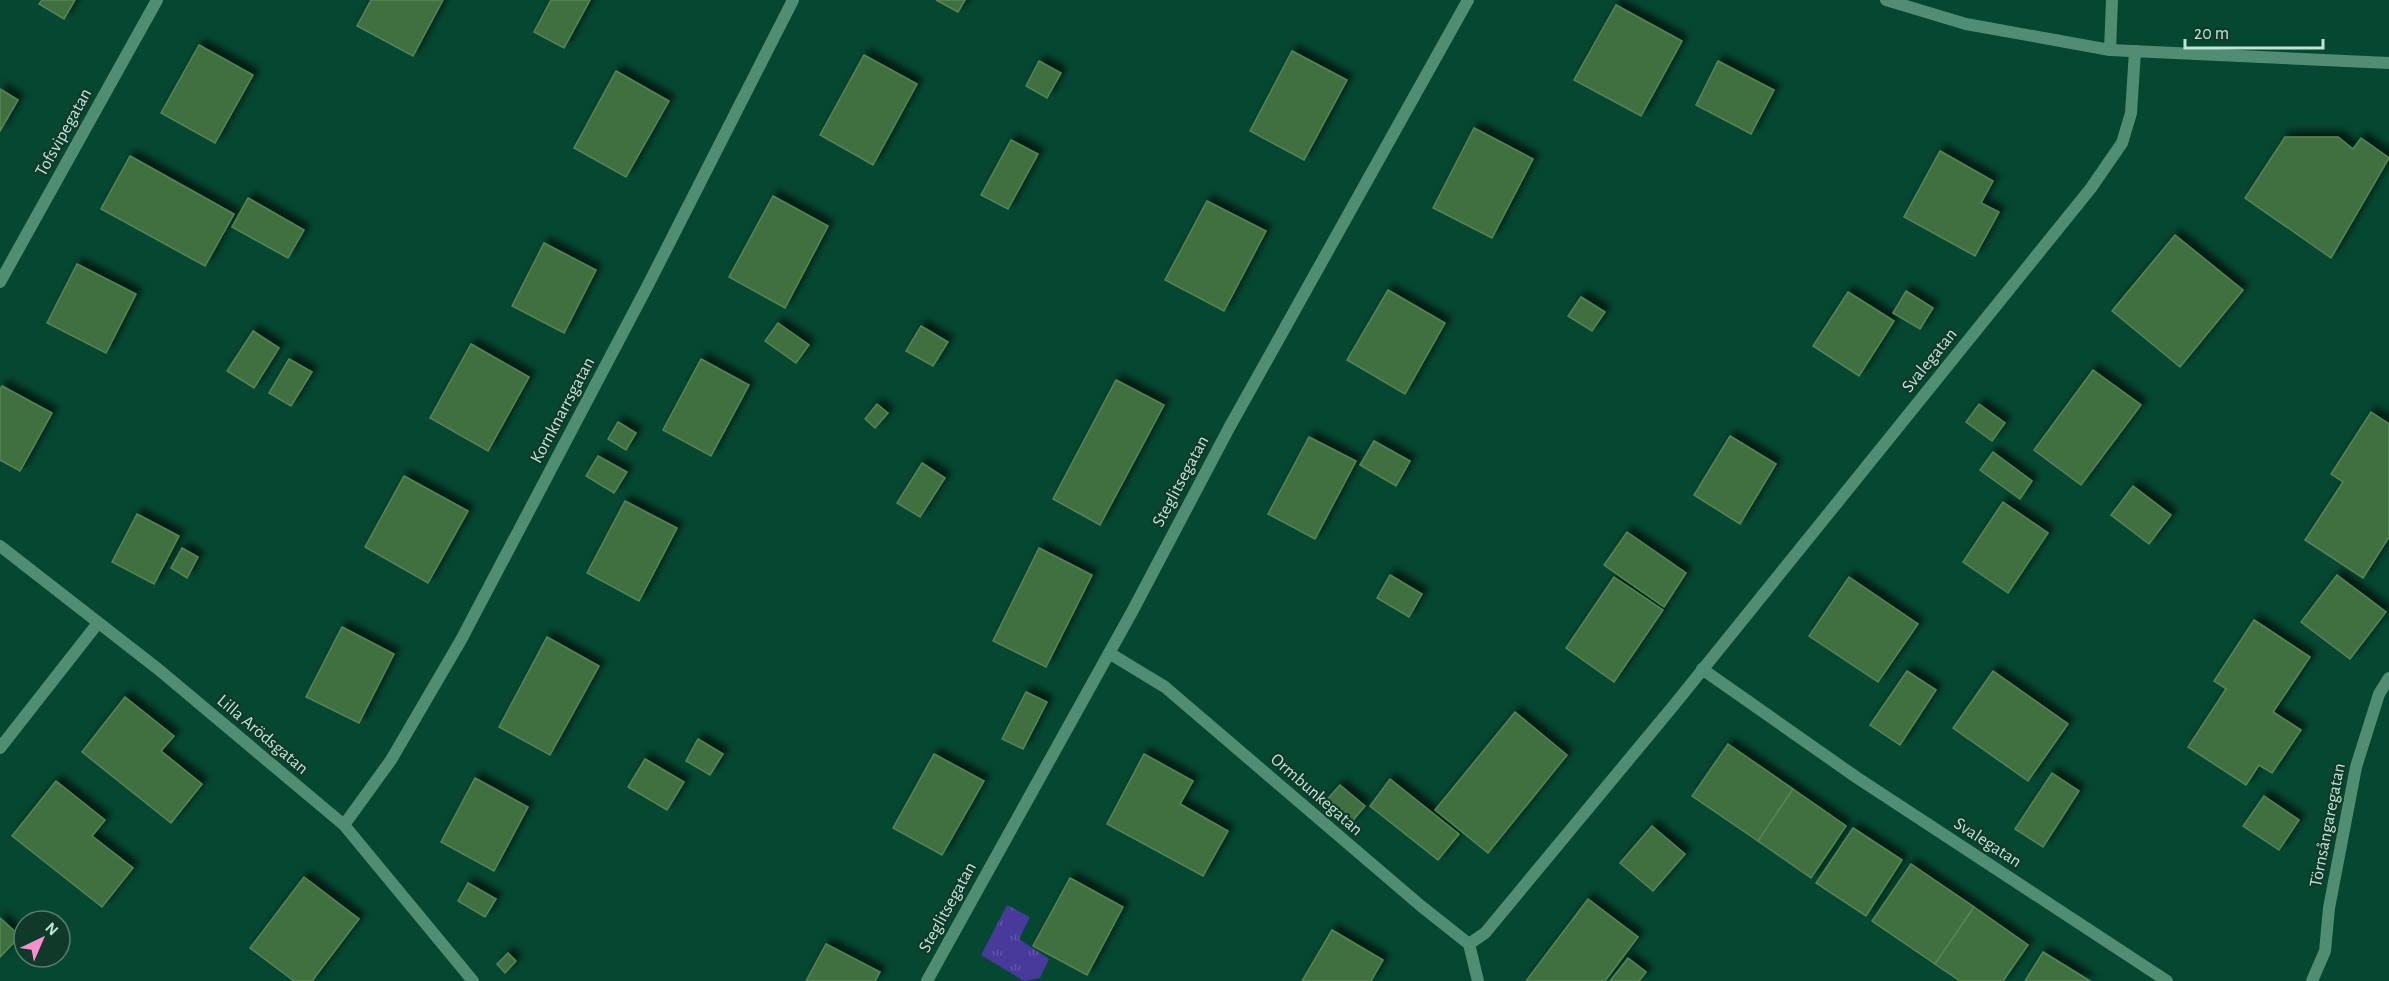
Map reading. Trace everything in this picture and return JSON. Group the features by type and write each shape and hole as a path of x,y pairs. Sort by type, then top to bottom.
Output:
{"street":[{"name":"Tofsvipegatan","path":"0,282 157,0"},
{"name":"Kornknarrsgatan","path":"344,825 391,760 458,644 648,285 752,76 794,0"},
{"name":"Steglitsegatan","path":"927,981 1229,428 1468,0"},
{"path":"1886,0 1966,24 2110,50 2389,63"},
{"path":"2110,50 2112,0"},
{"name":"Svalegatan","path":"1469,944 1485,933 1702,669 1942,374 2103,170 2122,143 2132,113 2135,51"},
{"name":"Lilla Arödsgatan","path":"0,546 158,669 344,825 473,981"},
{"path":"0,748 98,623"},
{"name":"Ormbunkegatan","path":"1108,652 1165,687 1469,944"},
{"name":"Svalegatan","path":"1702,669 1856,777 2168,981"},
{"name":"Törnsångaregatan","path":"2312,981 2325,951 2330,908 2356,767 2379,694 2389,678"},
{"path":"1469,944 1478,981"}],"green space":[{"path":"1007,905 1030,917 1019,939 1049,959 1040,978 1024,981 981,955"}],"building":[{"path":"42,0 75,0 64,19 39,4"},
{"path":"371,0 443,0 413,56 357,26"},
{"path":"551,0 590,0 564,48 534,32"},
{"path":"936,0 965,0 958,12"},
{"path":"1616,5 1682,41 1641,116 1574,80"},
{"path":"199,45 253,75 215,143 161,113"},
{"path":"1292,51 1347,80 1304,160 1250,131"},
{"path":"864,55 917,84 873,165 820,135"},
{"path":"1039,61 1061,73 1047,98 1026,86"},
{"path":"1718,61 1774,90 1751,134 1696,105"},
{"path":"616,71 669,101 626,177 574,148"},
{"path":"0,89 18,100 0,131"},
{"path":"1474,128 1533,159 1492,238 1433,208"},
{"path":"2285,137 2338,137 2353,149 2361,138 2389,158 2331,258 2245,198"},
{"path":"1011,140 1038,154 1008,209 981,195"},
{"path":"1940,151 1993,181 1981,203 1999,212 1975,256 1904,217"},
{"path":"130,156 234,214 205,266 101,209"},
{"path":"773,196 828,226 785,308 729,277"},
{"path":"248,198 304,230 288,258 232,227"},
{"path":"1207,201 1266,231 1224,311 1165,280"},
{"path":"2175,235 2243,290 2180,367 2112,311"},
{"path":"544,243 596,270 564,333 512,306"},
{"path":"77,264 136,294 106,353 47,323"},
{"path":"1388,290 1445,323 1405,394 1347,360"},
{"path":"1906,291 1933,308 1920,329 1893,313"},
{"path":"1848,292 1894,321 1859,376 1813,346"},
{"path":"1581,297 1605,312 1592,331 1568,316"},
{"path":"778,323 809,345 796,363 765,341"},
{"path":"921,326 948,342 933,366 906,351"},
{"path":"253,331 279,348 254,388 227,371"},
{"path":"471,344 529,377 488,451 430,418"},
{"path":"289,359 312,372 291,406 269,393"},
{"path":"701,359 749,385 711,456 663,430"},
{"path":"2093,370 2141,405 2081,485 2034,450"},
{"path":"1116,380 1164,405 1100,525 1053,499"},
{"path":"2,386 52,413 20,471 0,460 0,390"},
{"path":"877,404 888,413 875,428 865,419"},
{"path":"1979,404 2005,423 1992,441 1966,422"},
{"path":"2371,412 2389,424 2389,537 2363,578 2305,540 2343,482 2331,474"},
{"path":"618,422 636,433 626,450 608,439"},
{"path":"1730,436 1776,464 1740,524 1694,495"},
{"path":"1309,437 1356,461 1315,539 1268,514"},
{"path":"1374,441 1410,461 1396,486 1360,465"},
{"path":"1993,452 2032,481 2020,499 1980,470"},
{"path":"598,456 627,472 614,493 586,476"},
{"path":"922,463 945,478 920,517 897,503"},
{"path":"404,476 468,511 428,583 365,547"},
{"path":"2133,486 2171,515 2149,544 2111,515"},
{"path":"625,501 677,528 639,601 587,573"},
{"path":"2003,502 2048,533 2008,593 1963,562"},
{"path":"137,514 179,536 154,584 112,562"},
{"path":"1627,532 1686,573 1664,607 1604,565"},
{"path":"182,548 198,557 187,578 171,568"},
{"path":"1039,548 1092,575 1046,667 993,641"},
{"path":"1390,575 1422,594 1409,617 1377,598"},
{"path":"2337,575 2386,612 2350,659 2301,622"},
{"path":"1614,577 1663,610 1614,682 1566,648"},
{"path":"1849,577 1918,624 1878,682 1809,636"},
{"path":"2254,620 2310,657 2273,712 2301,730 2272,773 2259,765 2246,785 2188,747 2226,689 2214,681"},
{"path":"342,627 394,654 359,723 306,697"},
{"path":"547,637 599,666 550,755 499,727"},
{"path":"1907,671 1936,690 1900,745 1870,725"},
{"path":"1993,671 2068,724 2028,781 1953,728"},
{"path":"1026,692 1047,702 1023,749 1002,739"},
{"path":"125,697 174,736 161,751 202,784 171,823 82,752"},
{"path":"1515,712 1567,755 1488,853 1435,810"},
{"path":"698,739 723,754 710,775 686,761"},
{"path":"1728,744 1793,789 1758,841 1692,796"},
{"path":"934,754 984,781 942,855 893,828"},
{"path":"1144,754 1193,781 1180,804 1228,831 1203,876 1107,824"},
{"path":"645,759 684,782 667,810 628,787"},
{"path":"2052,773 2079,791 2043,847 2015,829"},
{"path":"475,778 528,807 494,871 441,842"},
{"path":"1390,779 1459,834 1438,860 1370,806"},
{"path":"56,781 105,820 92,836 133,868 102,907 12,836"},
{"path":"1340,785 1365,806 1350,824 1324,803"},
{"path":"1793,789 1846,826 1811,878 1758,841"},
{"path":"2264,796 2299,820 2279,850 2243,826"},
{"path":"1652,826 1685,854 1653,891 1620,863"},
{"path":"1853,828 1902,860 1866,916 1816,883"},
{"path":"1911,864 1974,907 1935,964 1872,921"},
{"path":"304,877 359,919 312,981 294,981 250,948"},
{"path":"1070,878 1123,907 1087,975 1033,946"},
{"path":"468,883 496,899 485,917 458,901"},
{"path":"1588,899 1638,937 1605,981 1526,981"},
{"path":"1974,907 2028,945 2003,981 1960,981 1935,964"},
{"path":"0,918 12,929 12,944 0,957"},
{"path":"1332,930 1383,960 1371,981 1302,981"},
{"path":"826,944 880,972 875,981 806,981"},
{"path":"2043,952 2069,968 2090,981 2025,981"},
{"path":"508,953 516,961 505,973 497,964"},
{"path":"1628,958 1646,972 1639,981 1610,981"}]}
